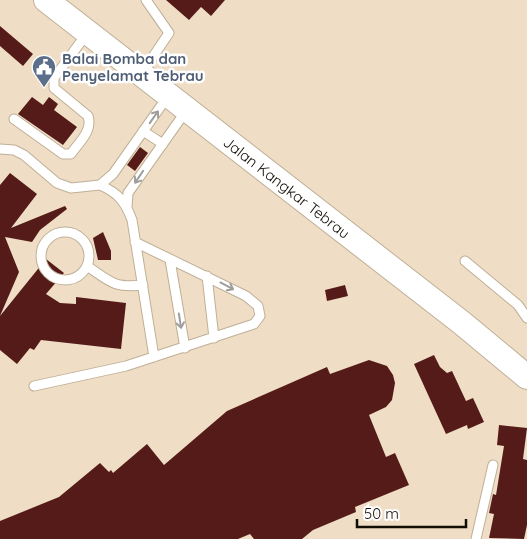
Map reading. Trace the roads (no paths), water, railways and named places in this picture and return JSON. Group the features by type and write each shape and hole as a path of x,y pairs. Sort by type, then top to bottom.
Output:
{"street":[{"name":"Jalan Kangkar Tebrau","path":"46,0 462,323 527,377"}],"lane":[{"path":"142,73 169,33 146,0"},
{"path":"14,119 63,154 70,154 90,128 88,116 54,88 52,84 54,78 88,32"},
{"path":"100,185 113,174 168,96"},
{"path":"127,207 128,193 187,111"},
{"path":"144,131 163,144"},
{"path":"0,149 14,150 24,155 57,183 71,188 100,185 117,193 127,207 132,220 154,357"},
{"path":"57,233 76,234 83,239 88,248 87,266 73,278 64,280 55,277 47,272 42,264 43,245 57,233"},
{"path":"34,386 126,366 185,348 254,324 260,316 258,306 246,296 135,242"},
{"path":"170,260 185,348"},
{"path":"465,261 518,305 527,318"},
{"path":"87,266 112,284 120,286 143,285"},
{"path":"207,276 214,338"},
{"path":"476,539 493,465"}],"place":[{"name":"Balai Bomba dan Penyelamat Tebrau","path":"44,88"}]}
